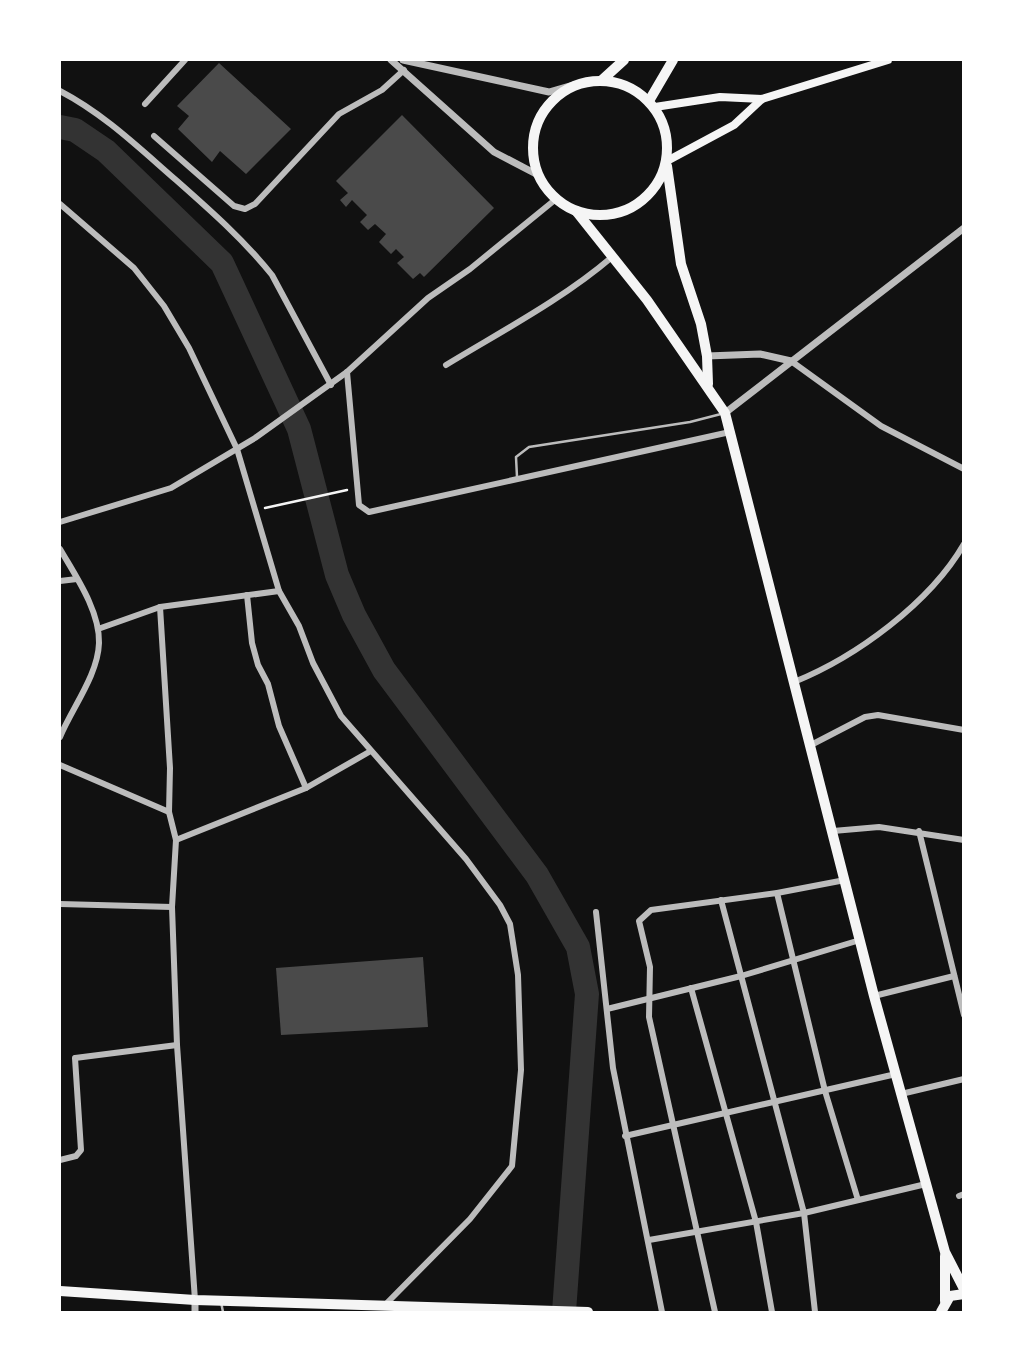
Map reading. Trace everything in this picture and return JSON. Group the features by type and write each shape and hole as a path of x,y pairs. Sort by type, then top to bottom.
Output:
{"main road":[{"path":"602,80 624,60"},
{"path":"652,104 673,60"},
{"path":"652,104 720,97 762,99 888,60"},
{"path":"708,385 707,356 701,324 681,264 666,162 665,128 652,104 636,90 602,80 573,85 555,97 542,113 534,133 532,154 538,175 556,199 576,211 595,215 614,214 632,208 647,197 666,162 734,125 762,99"},
{"path":"576,211 708,385 725,413 895,1074 945,1252 964,1289"},
{"path":"941,1312 945,1301 945,1252"},
{"path":"60,1290 195,1300 383,1308 588,1312"},
{"path":"945,1301 955,1294 964,1294"}],"street":[{"path":"145,104 185,60"},
{"path":"391,60 494,152 538,175"},
{"path":"403,60 549,92 573,85"},
{"path":"154,136 234,206 245,209 255,204 339,114 382,90 404,70"},
{"path":"60,91 104,117 229,227 262,262 272,275 331,385"},
{"path":"60,523 171,488 255,438 331,385 428,298 470,269 556,199"},
{"path":"60,204 134,268 164,306 189,348 237,449 257,509 279,591 299,626 313,663 341,716 369,752 466,859 500,905 510,924 517,975 521,1070 515,1154 507,1175 420,1273 383,1308"},
{"path":"725,413 964,228"},
{"path":"446,365 552,300 612,257"},
{"path":"707,356 760,354 791,361 881,426 964,470"},
{"path":"347,372 359,505 362,509 377,511 730,432"},
{"path":"794,682 827,669 890,625 944,574 964,544"},
{"path":"60,549 77,579 98,629 99,644 94,664 60,737"},
{"path":"60,581 77,579"},
{"path":"98,629 160,607 279,591"},
{"path":"247,595 252,643 258,665 268,684 279,726 306,788"},
{"path":"160,607 170,768 169,812 176,840 172,907 177,1045 195,1312"},
{"path":"811,746 865,717 878,715 964,730"},
{"path":"176,840 306,788 369,752"},
{"path":"60,765 169,812"},
{"path":"833,831 879,827 964,840"},
{"path":"919,831 964,1015"},
{"path":"715,1312 649,1017 650,967 639,927 641,917 651,910 777,893 845,880"},
{"path":"777,893 825,1091 858,1200"},
{"path":"721,900 804,1213 815,1312"},
{"path":"60,904 172,907"},
{"path":"596,912 625,1136 662,1312"},
{"path":"607,1009 741,976 860,940"},
{"path":"874,996 954,976"},
{"path":"691,988 724,1114 757,1222 772,1312"},
{"path":"60,1160 76,1156 81,1150 75,1058 177,1045"},
{"path":"625,1136 774,1104 895,1074"},
{"path":"901,1094 964,1079"},
{"path":"649,1240 804,1213 926,1184"}],"lane":[{"path":"517,480 516,457 529,447 690,422 725,413"},
{"path":"220,1301 223,1312"}],"path":[{"path":"257,509 343,490"}],"building":[{"path":"219,63 291,129 246,174 220,151 212,162 178,129 189,116 177,106"},
{"path":"402,115 494,208 424,277 420,273 413,279 397,263 404,257 396,249 391,254 379,242 386,234 375,224 368,230 360,222 367,215 352,200 346,207 340,200 348,193 336,181"},
{"path":"423,957 428,1027 281,1035 276,968"}],"waterway":[{"path":"60,127 75,130 106,151 222,263 299,429 337,575 354,615 384,670 537,875 578,947 587,994 564,1312"}]}
